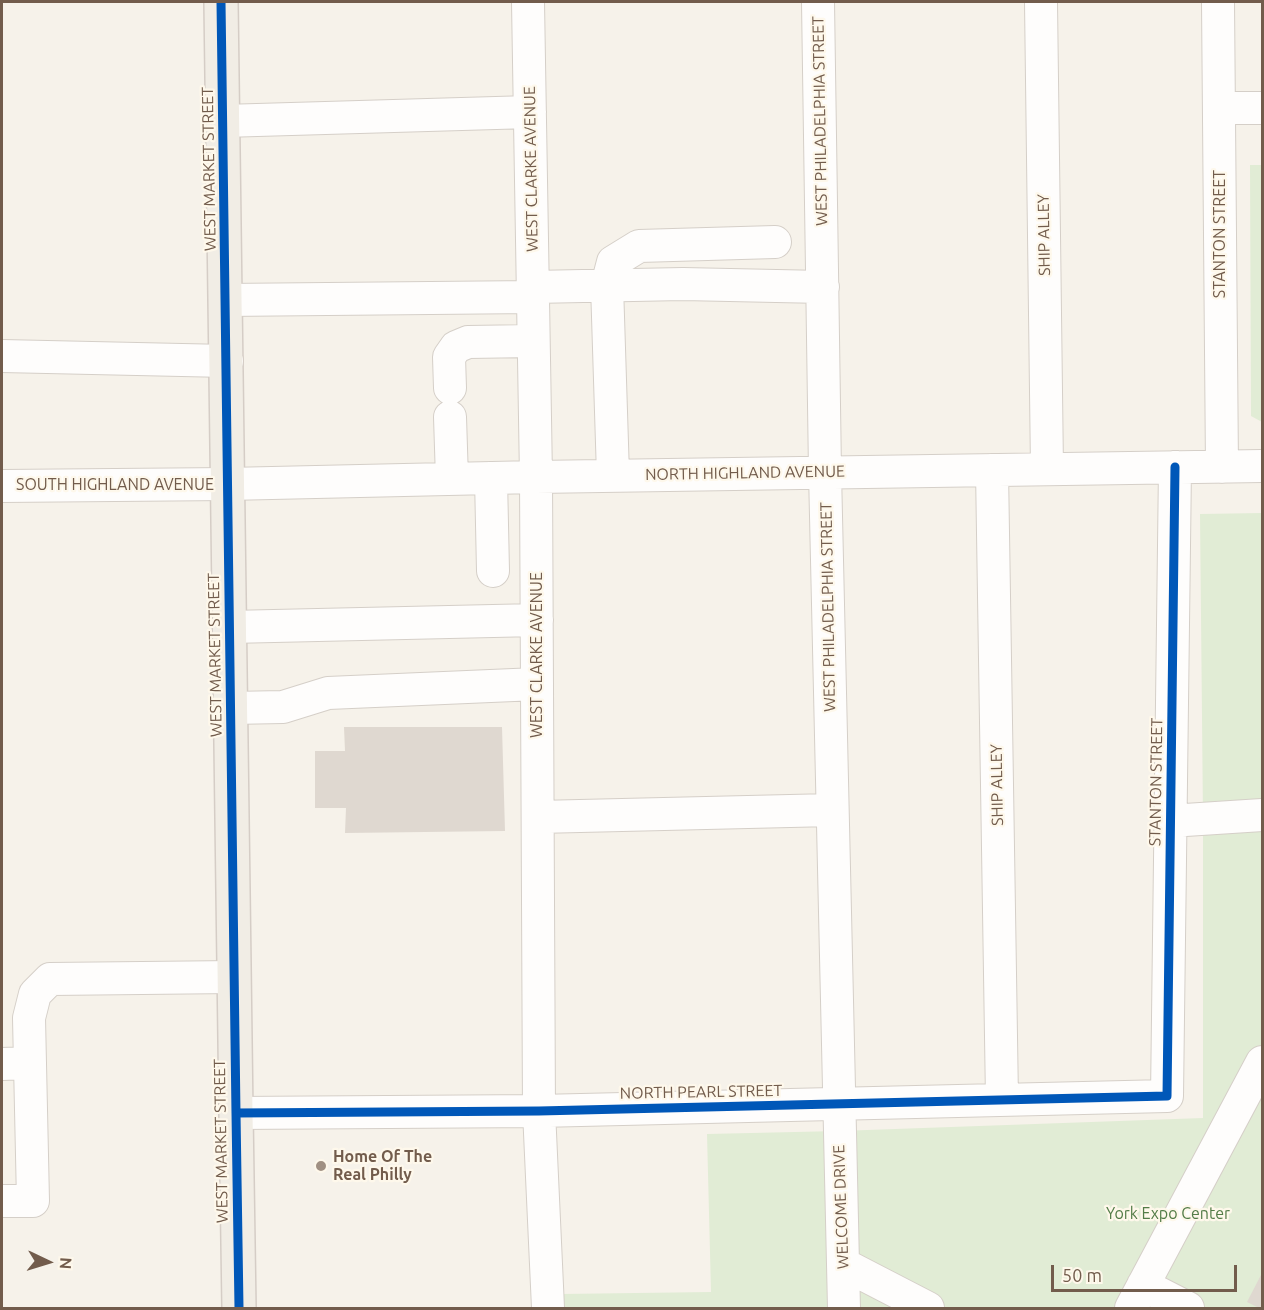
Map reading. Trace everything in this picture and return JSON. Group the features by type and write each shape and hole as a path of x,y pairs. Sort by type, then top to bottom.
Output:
{"main road":[{"name":"WEST MARKET STREET","path":"221,2 239,1308"}],"street":[{"name":"WEST CLARKE AVENUE","path":"528,2 536,477 539,1111 548,1308"},
{"name":"WEST PHILADELPHIA STREET","path":"819,2 825,472 839,1105"},
{"name":"SHIP ALLEY","path":"1041,2 1047,469"},
{"name":"STANTON STREET","path":"1218,2 1222,467"},
{"path":"1219,108 1263,108"},
{"path":"223,121 530,112"},
{"path":"614,475 607,285 613,262 639,246 775,242"},
{"path":"225,300 533,292 607,285 823,286"},
{"path":"452,479 449,357 456,347 468,342 534,341"},
{"path":"2,357 226,361"},
{"name":"NORTH HIGHLAND AVENUE","path":"228,484 614,475 1263,466"},
{"name":"STANTON STREET","path":"1167,1096 1175,467"},
{"name":"SHIP ALLEY","path":"992,470 1002,1100"},
{"path":"491,478 493,571"},
{"name":"SOUTH HIGHLAND AVENUE","path":"2,486 228,484"},
{"path":"230,627 537,620"},
{"path":"231,708 283,707 328,693 537,684"},
{"path":"538,817 832,810"},
{"path":"1170,821 1263,815"},
{"path":"2,1201 33,1201 16,1063 35,994 50,979 234,977"},
{"path":"1188,1308 1137,1297 1263,1062"},
{"name":"NORTH PEARL STREET","path":"236,1113 539,1111 1167,1096"},
{"name":"WELCOME DRIVE","path":"839,1105 844,1308"},
{"path":"843,1264 928,1308"}],"green space":[{"path":"1250,165 1262,165 1262,422 1251,416"},
{"name":"York Expo Center","path":"1262,513 1262,1308 561,1308 561,1294 711,1292 707,1134 1203,1118 1200,514"}],"building":[{"path":"344,727 502,727 505,831 345,833 346,808 315,808 315,751 345,751"},
{"path":"1262,1273 1262,1308 1259,1308 1247,1302"}],"cycle path":[{"path":"221,2 239,1308"},
{"path":"236,1113 539,1111 1167,1096 1175,467"}],"place":[{"name":"Home Of The Real Philly","path":"321,1166"}]}
